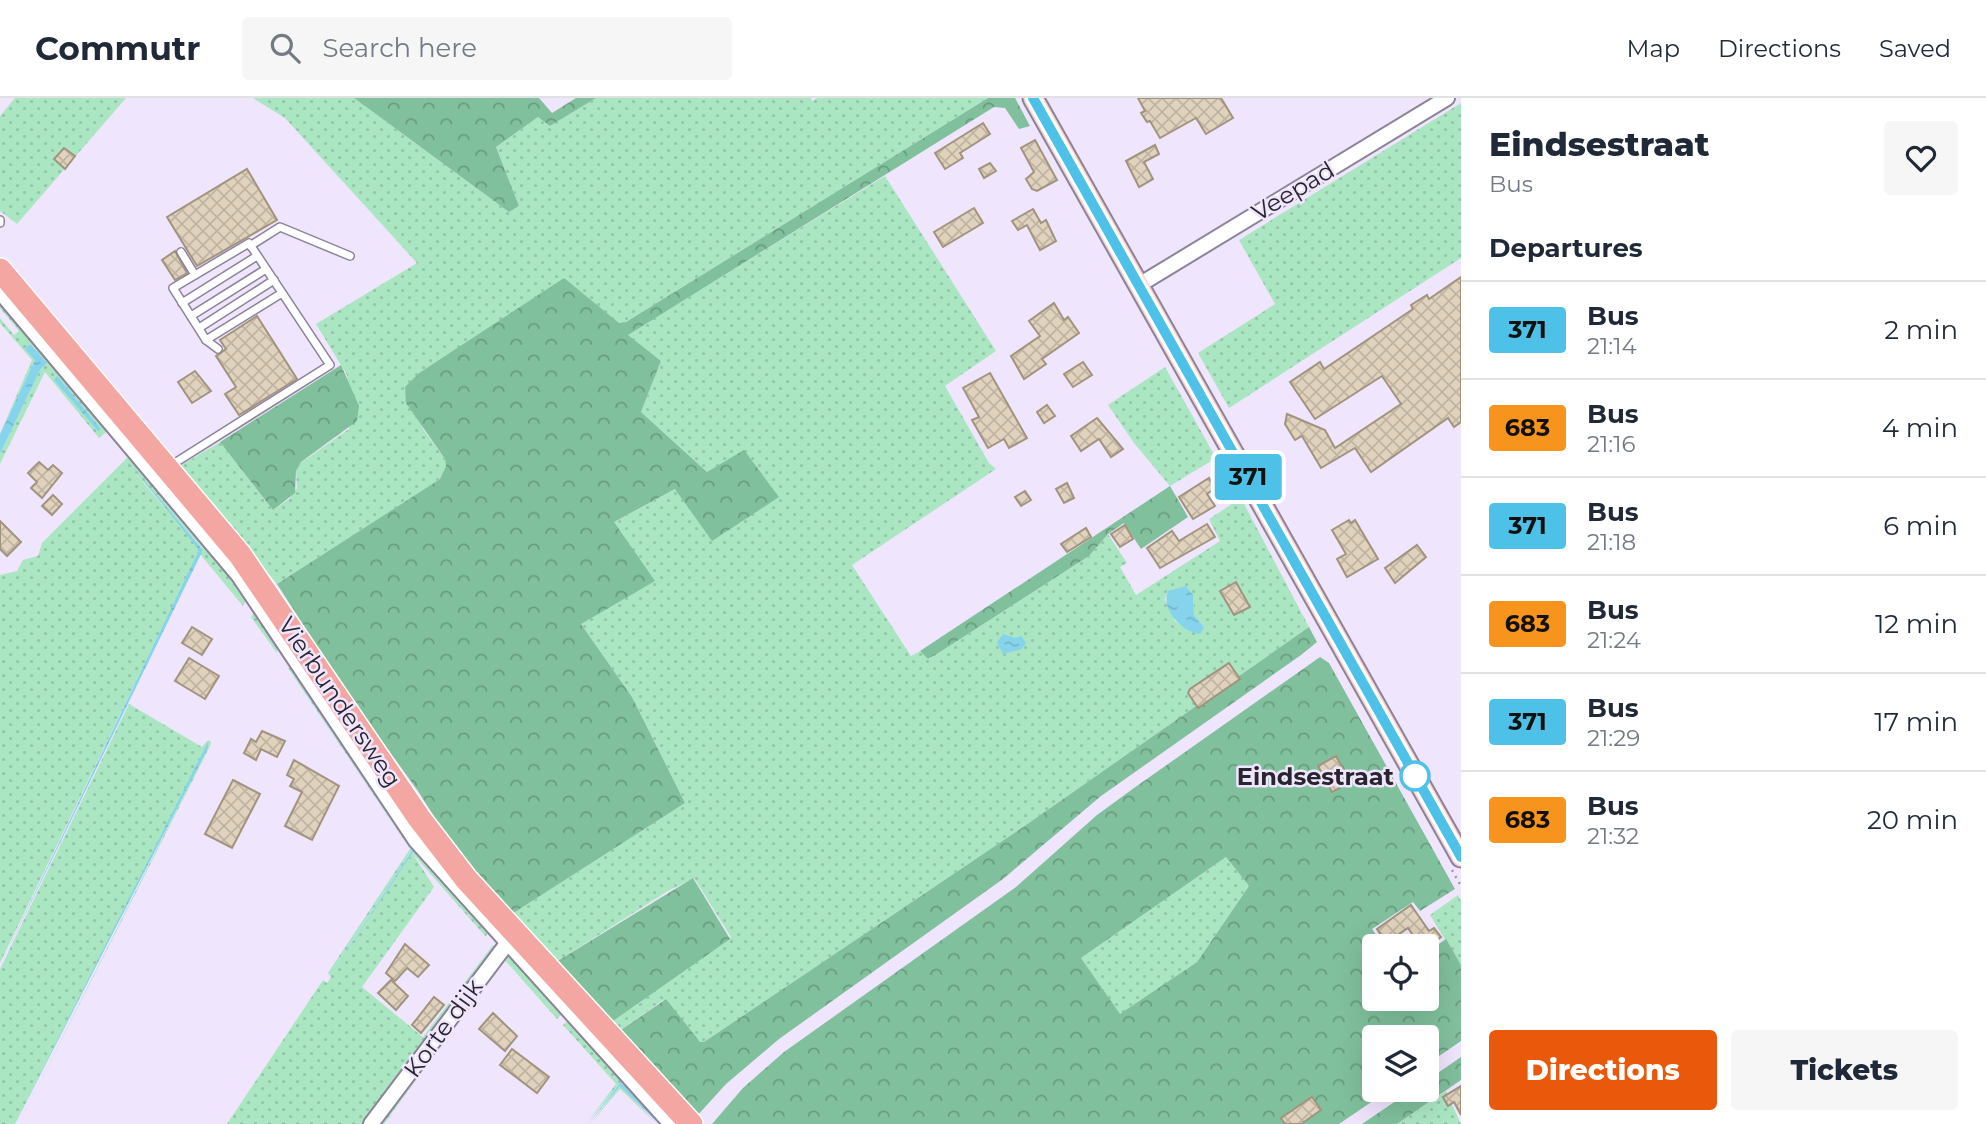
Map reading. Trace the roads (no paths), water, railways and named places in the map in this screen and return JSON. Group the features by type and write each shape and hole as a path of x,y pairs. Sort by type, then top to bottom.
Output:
{"main road":[{"name":"Vierbundersweg","path":"0,270 240,555 427,828 511,938 691,1124"}],"street":[{"path":"1034,98 1461,857"},
{"name":"Veepad","path":"1139,285 1447,98"},
{"name":"Vierbundersweg","path":"0,292 239,576 416,841 511,938 671,1124"},
{"name":"Korte dijk","path":"371,1124 511,938"}],"lane":[{"path":"250,246 281,227 350,256"},
{"path":"167,468 330,365 249,243 173,288 206,340 218,349"},
{"path":"181,252 195,275"},
{"path":"182,303 257,256"},
{"path":"191,316 266,268"},
{"path":"199,328 274,281"},
{"path":"206,340 282,293"}],"water":[{"path":"30,344 47,363 40,370 0,454 0,434 35,360 25,349"},
{"path":"57,376 101,429 98,431 54,380"},
{"path":"130,464 203,550 0,966 199,550"},
{"path":"1186,586 1193,595 1194,615 1204,627 1200,634 1180,625 1167,605 1168,591"},
{"path":"1003,634 1015,638 1021,636 1026,643 1022,649 1003,654 997,642"},
{"path":"208,742 208,748 15,1124"},
{"path":"365,778 414,851 331,974 412,851"},
{"path":"620,1083 659,1124 620,1086 588,1124"}],"place":[{"name":"Eindsestraat","path":"1415,776"}]}
